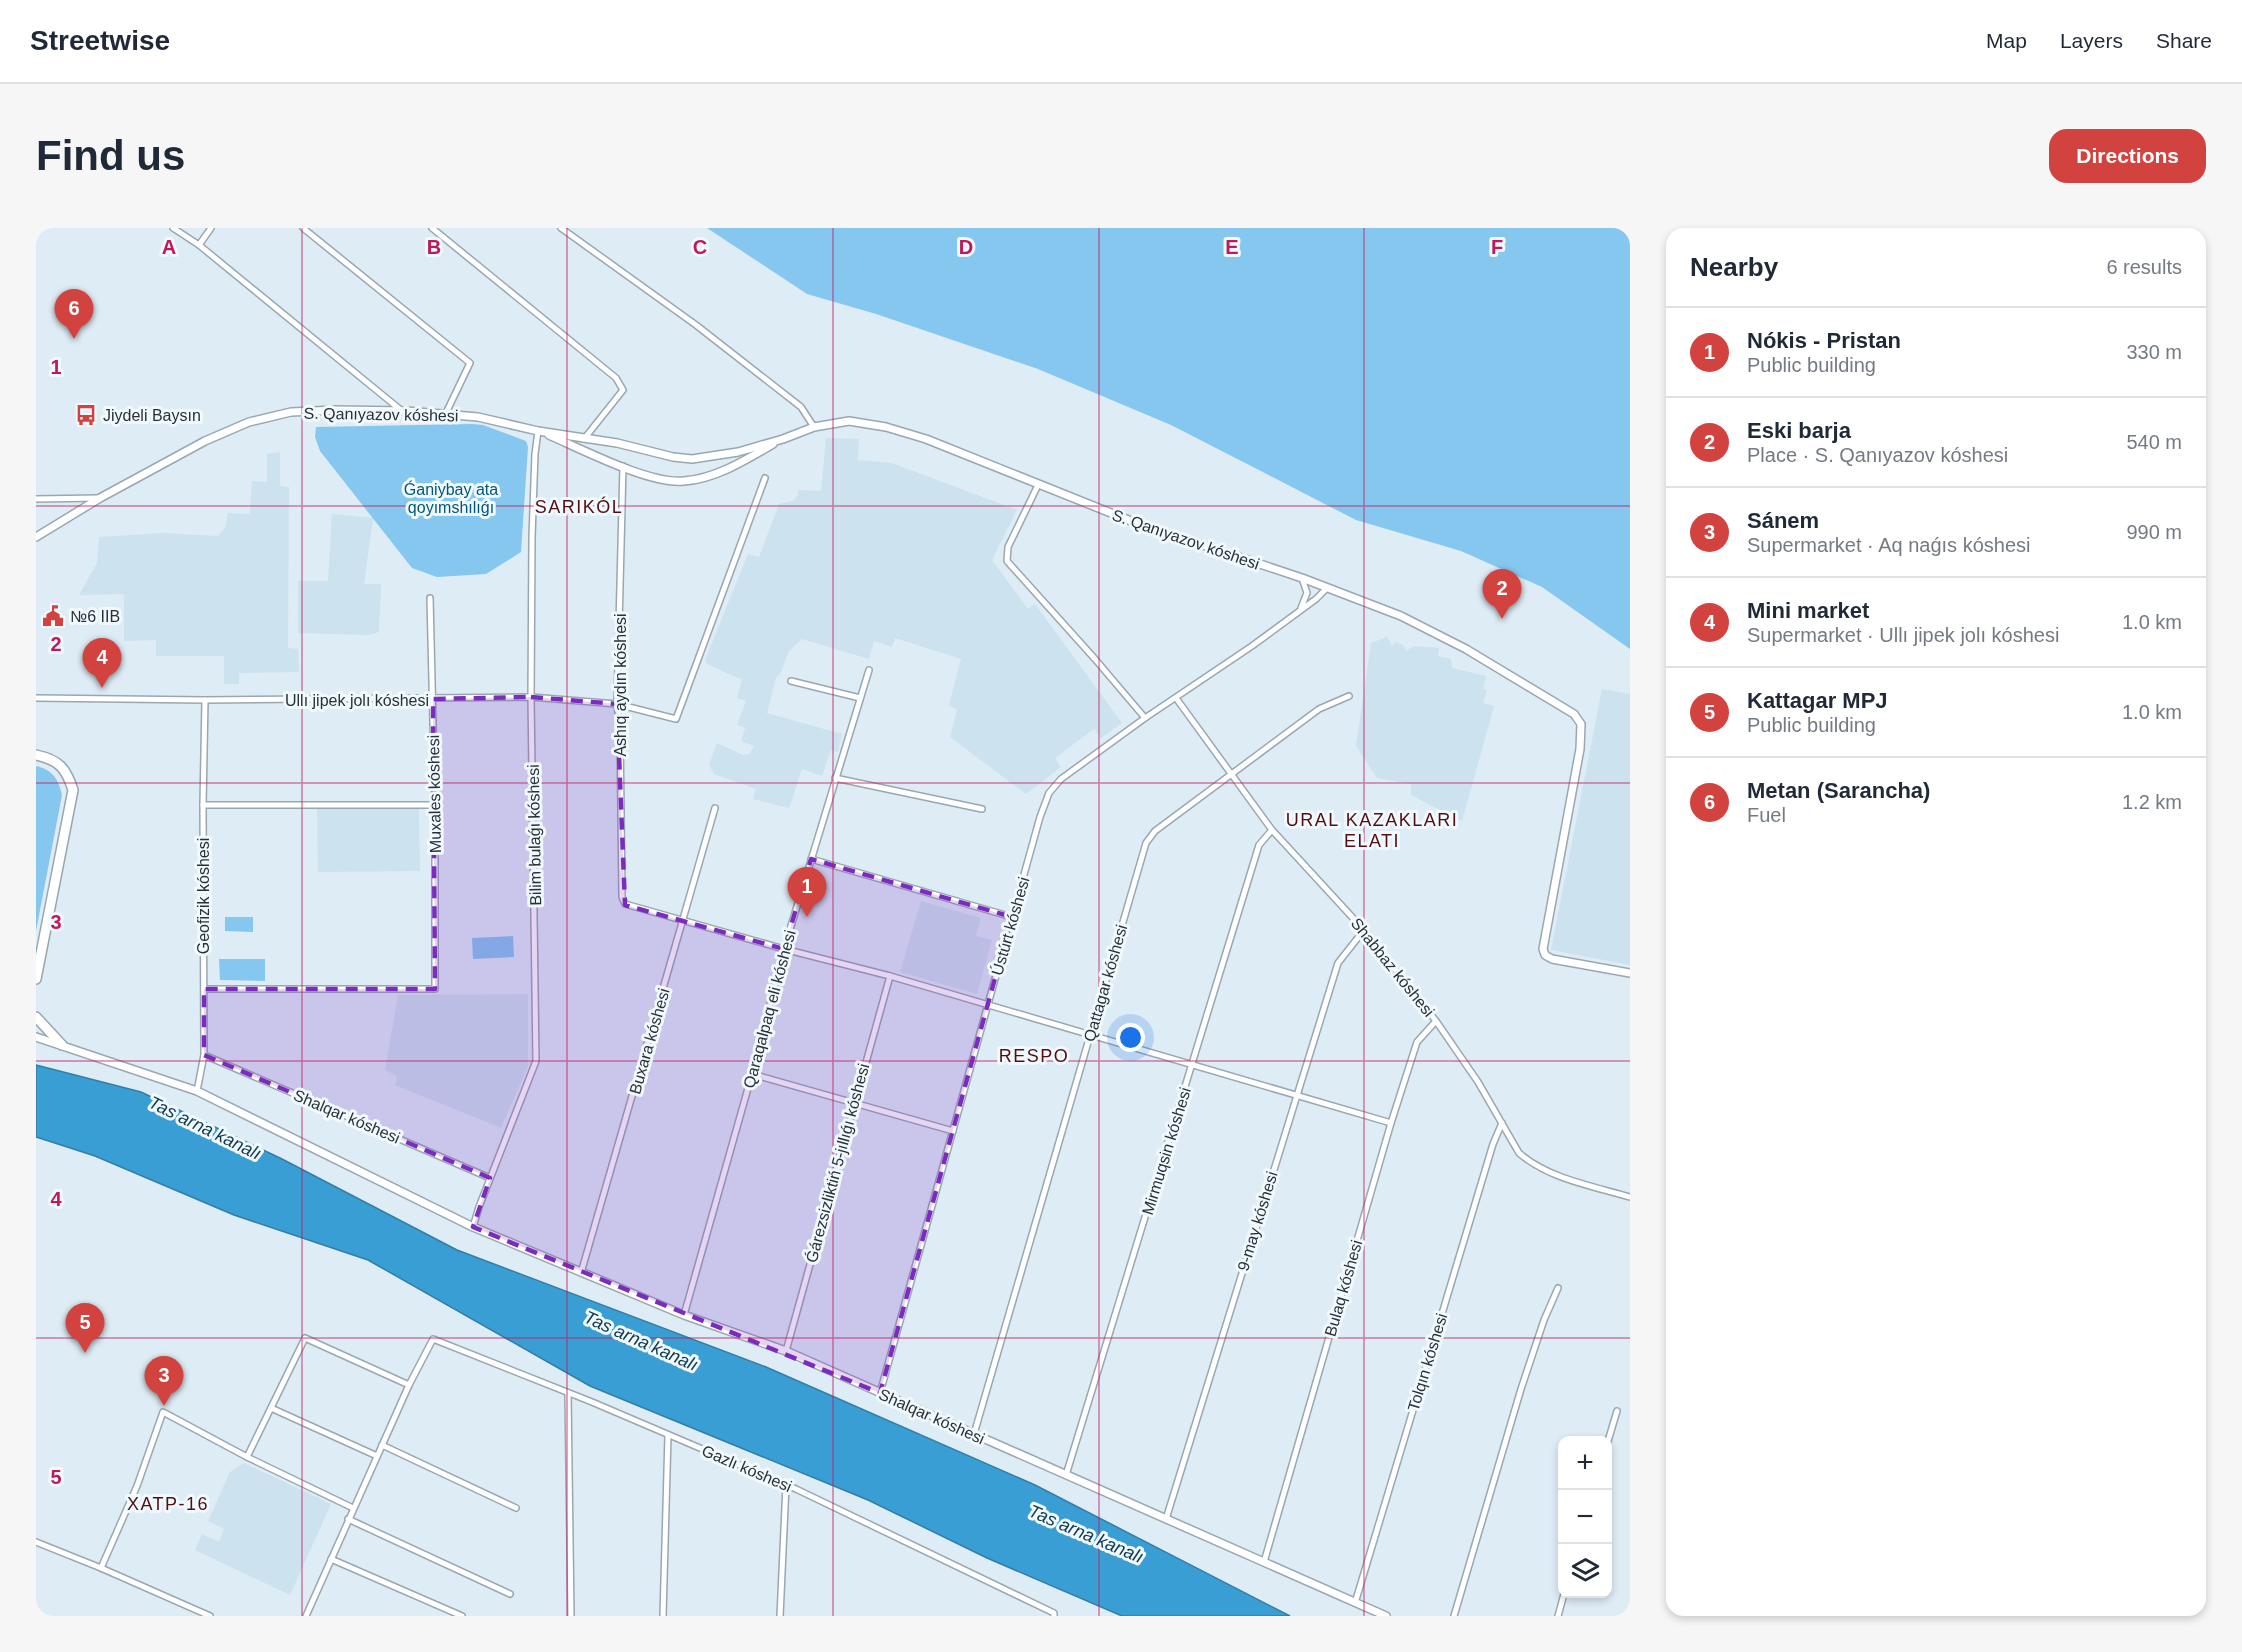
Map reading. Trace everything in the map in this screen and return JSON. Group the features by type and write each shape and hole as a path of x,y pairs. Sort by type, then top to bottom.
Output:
{"main road":[{"path":"36,755 52,760 63,767 70,778 73,790 36,979"},
{"path":"38,1023 62,1045"}],"street":[{"path":"173,228 199,245 402,411"},
{"path":"199,245 211,228"},
{"path":"303,228 470,363 446,413"},
{"path":"432,228 616,378 623,390 584,439"},
{"path":"561,228 696,325 801,407 814,427"},
{"name":"S. Qanıyazov kóshesi","path":"36,537 100,498 205,441 249,422 291,412 336,410 446,413 478,417 538,431 617,443 673,457 692,459 738,452 814,427 849,421 886,427 926,439 1131,521 1302,578 1401,616 1466,649 1574,714 1581,724 1580,749 1543,949 1545,956 1552,959 1630,973"},
{"name":"S. Qanıyazov kóshesi","path":"538,431 623,466 670,482 686,481 732,466 783,439"},
{"name":"Bilim bulaǵı kóshesi","path":"473,1227 478,1207 536,1061 531,697 532,537 538,431"},
{"name":"Ashıq aydın kóshesi","path":"623,466 618,704 622,897 625,904 684,921"},
{"name":"Ullı jipek jolı kóshesi","path":"36,698 205,700 531,697 618,704 676,719 765,478"},
{"path":"1038,485 1008,547 1008,561 1144,718"},
{"path":"36,499 100,498"},
{"path":"1300,610 1307,593 1302,578"},
{"name":"Ústúrt kóshesi","path":"880,1393 1040,817 1050,794 1062,779 1144,718 1252,646 1328,588"},
{"name":"Muxales kóshesi","path":"204,989 435,989 435,806 430,598"},
{"name":"Qaraqalpaq eli kóshesi","path":"684,1315 752,1074 784,949 869,670"},
{"path":"791,681 860,698"},
{"name":"Qattagar kóshesi","path":"974,1434 1146,843 1155,831 1319,709 1349,696"},
{"name":"Shabbaz kóshesi","path":"1176,698 1272,830 1364,930 1437,1021 1478,1082 1519,1154 1547,1171 1630,1197"},
{"name":"Geofizik kóshesi","path":"197,1091 204,1055 205,700"},
{"path":"835,778 982,809"},
{"path":"203,805 435,806"},
{"name":"Buxara kóshesi","path":"581,1273 715,808"},
{"name":"Mirmuqsin kóshesi","path":"1066,1475 1259,845 1272,830"},
{"path":"811,859 1012,917"},
{"path":"684,921 890,976 1391,1123"},
{"name":"9-may kóshesi","path":"1166,1519 1338,963 1364,930"},
{"name":"Ǵárezsizliktiń 5-jıllıǵı kóshesi","path":"786,1351 853,1102 890,976"},
{"name":"Bulaq kóshesi","path":"1264,1562 1391,1123 1417,1042 1437,1021"},
{"name":"Shalqar kóshesi","path":"36,1037 197,1091 473,1227 684,1315 786,1351 1386,1616"},
{"name":"Shalqar kóshesi","path":"204,1055 490,1178"},
{"path":"752,1074 954,1131"},
{"name":"Tolqın kóshesi","path":"1355,1603 1493,1144 1502,1123"},
{"path":"1454,1616 1521,1389 1544,1320 1558,1288"},
{"path":"246,1457 305,1338 409,1384 306,1616"},
{"name":"Gazlı kóshesi","path":"409,1384 433,1339 786,1485 1054,1615"},
{"path":"568,1393 571,1616"},
{"path":"271,1408 377,1456"},
{"path":"1610,1436 1617,1411"},
{"path":"101,1568 137,1486 163,1412 246,1457 353,1508"},
{"path":"663,1616 668,1435"},
{"path":"382,1445 516,1508"},
{"path":"780,1616 786,1485"},
{"path":"348,1520 510,1594"},
{"path":"36,1542 210,1616"},
{"path":"331,1560 462,1616"},
{"path":"1558,1616 1563,1598"}],"highlighted area":[{"path":"531,697 617,704 625,905 784,949 811,859 1012,917 880,1393 473,1227 490,1178 204,1055 204,989 435,989 433,699"}],"shaded area":[{"path":"826,438 859,439 858,460 892,463 1017,510 992,560 1028,609 1035,604 1122,723 1101,738 1094,729 1055,758 1061,767 1026,794 950,737 957,710 949,705 961,659 895,638 892,647 874,641 869,659 802,639 789,651 781,672 776,678 767,713 842,734 838,752 831,750 822,776 802,769 789,808 753,799 756,789 714,774 709,765 717,743 743,755 749,754 754,746 741,741 745,728 737,725 746,701 737,698 742,680 707,664 705,660 748,554 759,557 779,504 793,501 798,495 798,490 821,491"},
{"path":"280,452 280,486 289,487 288,648 298,649 299,672 239,673 239,684 224,684 224,656 156,656 156,640 124,641 124,594 79,595 97,563 99,537 162,533 218,536 226,526 228,513 250,514 252,481 267,482 267,454"},
{"path":"332,514 373,518 364,584 381,584 379,632 368,635 298,633 298,581 328,581"},
{"path":"1387,637 1392,646 1396,642 1403,645 1406,651 1414,646 1439,648 1438,656 1451,659 1452,668 1486,676 1483,689 1487,690 1483,703 1494,706 1462,821 1411,795 1411,784 1377,778 1356,746 1371,643"},
{"path":"1602,689 1629,694 1630,692 1630,965 1551,950"},
{"path":"419,808 420,871 318,872 317,809"},
{"path":"921,901 981,918 976,936 992,940 977,994 900,972"},
{"path":"528,994 528,1066 501,1128 395,1085 397,1076 385,1070 398,995"},
{"path":"244,1463 331,1504 290,1595 195,1550 202,1534 219,1542 224,1529 208,1521 230,1472"}],"green space":[{"path":"707,228 1630,228 1630,649 1542,587 1461,551 1356,520 1171,425 1038,369 876,314 807,294"},
{"name":"Ǵaniybay ata qoyımshılıǵı","path":"483,425 526,441 528,447 521,552 486,574 437,577 412,568 320,451 315,437 316,427"},
{"path":"36,766 47,770 54,776 62,795 36,931"},
{"path":"225,917 253,917 253,932 225,931"},
{"path":"513,936 514,957 473,959 472,938"},
{"path":"219,959 265,959 265,981 220,980"}],"water":[{"name":"Tas arna kanalı","path":"36,1065 141,1092 282,1159 457,1250 766,1367 1035,1485 1290,1616 1122,1616 987,1558 868,1500 590,1386 368,1260 234,1215 95,1156 36,1137"}],"place":[{"name":"Metan (Sarancha)","path":"74,339"},
{"name":"Jiydeli Baysın","path":"86,415"},
{"name":"№6 IIB","path":"53,616"},
{"name":"Eski barja","path":"1502,619"},
{"name":"Mini market","path":"102,688"},
{"name":"Nókis - Pristan","path":"807,917"},
{"name":"Kattagar MPJ","path":"85,1353"},
{"name":"Sánem","path":"164,1406"}],"district":[{"name":"SARIKÓL","path":"579,507"},
{"name":"URAL KAZAKLARI ELATI","path":"1372,830"},
{"name":"RESPO","path":"1034,1056"},
{"name":"XATP-16","path":"168,1504"}]}
